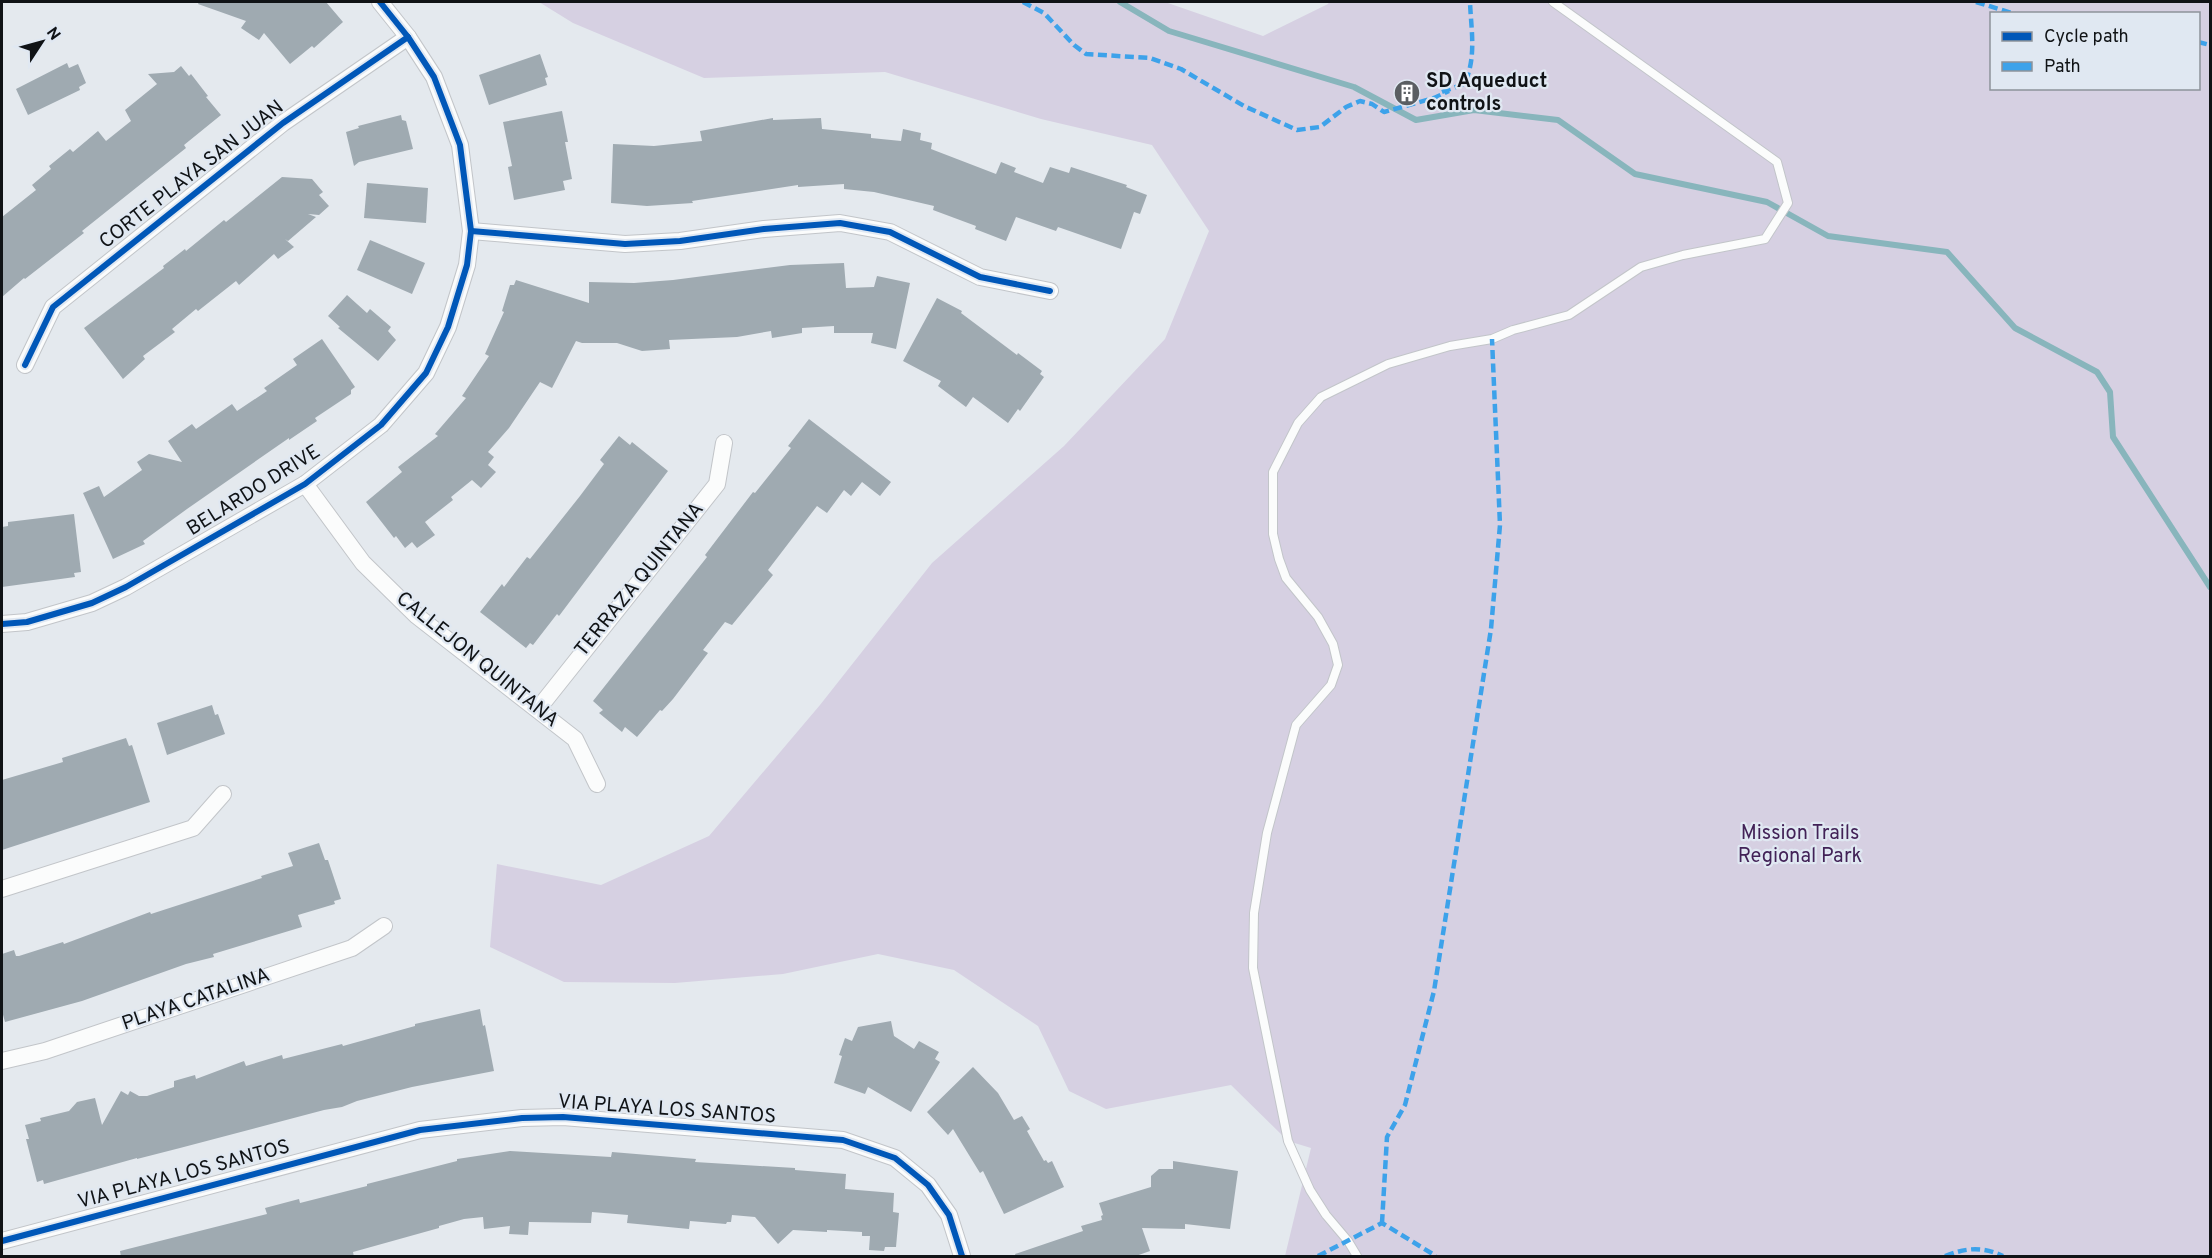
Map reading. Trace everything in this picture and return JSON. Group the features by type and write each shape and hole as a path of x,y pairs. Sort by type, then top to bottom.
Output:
{"street":[{"name":"BELARDO DRIVE","path":"2,624 27,622 93,603 126,587 305,484 381,425 426,373 448,327 468,265 471,231 460,146 434,77 408,37 380,2"},
{"name":"CORTE PLAYA SAN JUAN","path":"25,365 53,307 283,123 408,37"},
{"path":"471,231 624,244 680,241 764,229 840,223 890,232 980,276 1050,291"},
{"name":"TERRAZA QUINTANA","path":"538,709 717,484 724,443"},
{"name":"CALLEJON QUINTANA","path":"305,484 363,563 417,616 575,739 597,784"},
{"path":"2,889 193,828 223,794"},
{"name":"PLAYA CATALINA","path":"2,1061 45,1051 352,948 384,926"},
{"name":"VIA PLAYA LOS SANTOS","path":"2,1241 420,1130 522,1118 563,1117 843,1140 895,1158 928,1185 949,1215 962,1257"}],"lane":[{"path":"1357,1257 1348,1241 1326,1215 1310,1190 1287,1141 1253,968 1254,913 1267,833 1296,725 1331,685 1338,665 1333,644 1318,617 1286,578 1273,534 1273,472 1298,423 1321,398 1388,364 1450,346 1492,339 1513,330 1569,315 1641,267 1683,255 1765,239 1788,203 1777,162 1553,2"}],"green space":[{"name":"Mission Trails Regional Park","path":"539,2 1165,2 1263,36 1329,2 2210,2 2210,1256 1285,1256 1311,1148 1288,1141 1231,1085 1106,1109 1069,1091 1038,1026 954,970 878,954 783,974 675,983 564,982 490,947 497,864 601,885 709,836 820,705 932,563 1064,446 1165,339 1209,231 1152,145 1041,119 885,72 704,78 573,23"}],"building":[{"path":"199,2 326,2 343,22 314,48 312,46 290,64 264,33 259,40 241,28 246,21 198,4"},
{"path":"540,54 548,77 545,78 547,85 489,105 479,75"},
{"path":"67,63 69,68 78,64 86,83 79,87 80,90 28,115 16,89"},
{"path":"181,66 189,76 191,74 221,115 184,145 186,148 82,231 84,233 2,297 2,217 36,190 32,185 51,169 49,166 70,149 73,152 98,131 106,141 131,121 125,110 157,84 148,74 174,72"},
{"path":"562,111 572,179 563,181 565,190 514,200 508,167 512,166 503,122"},
{"path":"401,115 402,120 406,121 413,149 359,162 354,166 346,132 359,128 358,126"},
{"path":"773,118 773,120 821,118 822,129 871,134 871,138 901,141 903,129 921,133 920,140 932,143 931,149 996,174 1001,162 1016,168 1014,172 1043,183 1050,167 1069,173 1071,167 1127,185 1126,187 1147,195 1140,214 1134,212 1121,249 1058,227 1056,231 1016,217 1006,241 975,229 976,226 933,210 934,206 874,192 844,189 844,184 798,187 798,185 692,201 693,203 647,206 611,203 613,144 654,146 702,141 700,131"},
{"path":"282,177 312,179 323,192 319,195 329,206 319,215 308,214 316,217 288,241 285,239 294,247 278,259 274,254 239,285 236,281 198,311 196,309 172,329 175,332 143,356 145,359 123,379 84,328 164,268 163,266 185,249 186,251 224,220 226,222"},
{"path":"367,183 428,188 426,223 364,218"},
{"path":"370,240 425,263 412,294 357,270"},
{"path":"844,263 846,288 874,287 877,276 910,283 896,349 871,343 873,333 834,333 834,326 802,328 802,333 772,338 771,331 737,337 669,340 670,349 642,351 617,343 576,341 552,388 540,382 509,428 488,452 494,457 488,465 496,472 481,488 472,480 451,497 453,500 425,522 435,535 417,548 412,542 405,548 396,536 394,538 366,502 402,472 398,467 438,436 435,434 466,398 462,396 489,356 485,354 504,312 502,311 510,285 514,285 516,280 589,303 589,282 634,283 790,265"},
{"path":"347,295 367,313 370,309 391,327 388,331 396,340 378,361 338,328 340,327 328,316"},
{"path":"937,298 962,311 961,313 1017,355 1018,353 1042,371 1040,374 1044,377 1020,411 1018,409 1008,423 973,397 966,407 938,386 941,381 903,361"},
{"path":"322,339 355,387 351,390 351,394 315,418 317,421 289,440 289,438 143,541 145,544 113,559 83,493 99,486 104,497 142,470 137,462 149,454 182,462 168,441 192,424 196,429 232,404 237,411 267,391 264,388 297,365 293,359"},
{"path":"809,419 891,482 880,496 862,482 851,496 844,490 827,513 817,506 768,570 773,575 732,625 725,622 703,650 708,653 673,699 662,711 660,710 637,737 625,727 622,732 599,713 603,710 593,701 707,557 705,555 753,492 755,493 791,448 788,446"},
{"path":"619,436 630,445 632,442 668,471 559,616 557,614 533,645 530,643 526,648 480,612 502,584 504,587 527,557 530,559 580,496 604,464 600,460"},
{"path":"74,514 81,572 74,573 75,577 2,587 2,527 8,526 8,522"},
{"path":"212,705 225,734 167,755 157,723"},
{"path":"126,738 129,746 132,745 150,802 2,850 2,780 63,762 62,758"},
{"path":"319,843 325,860 328,860 341,899 334,901 335,904 298,915 302,927 213,954 214,957 186,964 82,1001 5,1022 2,1011 2,954 14,950 16,956 19,956 63,942 64,944 150,912 151,914 262,878 261,876 293,866 288,853"},
{"path":"480,1009 494,1071 412,1087 44,1184 43,1180 37,1182 26,1139 29,1139 25,1125 41,1121 40,1118 69,1111 77,1102 95,1098 102,1125 121,1091 128,1095 130,1091 139,1096 147,1096 174,1087 174,1081 195,1075 196,1079 244,1061 246,1066 282,1055 283,1059 342,1044 343,1046 415,1026 415,1024"},
{"path":"891,1021 894,1036 914,1049 919,1041 939,1052 935,1059 940,1062 911,1112 868,1087 865,1094 834,1083 845,1038 852,1041 858,1027"},
{"path":"973,1067 998,1093 1014,1120 1022,1116 1030,1129 1027,1131 1044,1161 1048,1163 1052,1161 1064,1187 1004,1214 983,1171 980,1173 953,1129 948,1135 927,1112"},
{"path":"510,1151 611,1157 612,1152 696,1159 695,1162 795,1168 795,1170 846,1174 845,1189 894,1193 893,1212 899,1213 896,1247 885,1247 884,1251 869,1250 870,1236 862,1236 862,1232 827,1230 827,1232 793,1230 778,1244 755,1217 732,1215 731,1222 726,1224 690,1221 689,1229 627,1223 628,1215 592,1212 591,1223 529,1222 528,1235 509,1234 510,1226 484,1229 483,1217 464,1219 353,1252 354,1257 121,1257 120,1251 267,1214 265,1208 299,1199 300,1203 367,1186 367,1184 457,1161 457,1159"},
{"path":"1173,1161 1238,1171 1230,1229 1185,1224 1185,1229 1142,1228 1150,1251 1133,1257 1016,1257 1015,1254 1083,1231 1081,1226 1102,1220 1103,1215 1099,1203 1151,1187 1151,1176 1159,1169 1173,1169"}],"waterway":[{"path":"1120,2 1169,31 1354,87 1416,120 1474,110 1558,120 1635,174 1767,202 1828,236 1947,252 2015,328 2097,372 2110,392 2113,437 2210,587"}],"marked path":[{"path":"1023,2 1044,13 1074,45 1086,54 1150,58 1181,69 1244,106 1297,130 1320,127 1346,107 1360,101 1372,104 1384,112 1434,98 1449,91"},
{"path":"1442,92 1464,84 1468,74 1472,54 1470,2"},
{"path":"1976,2 2008,12"},
{"path":"2200,42 2210,45"},
{"path":"1382,1223 1387,1137 1405,1105 1434,991 1491,629 1500,525 1492,339"},
{"path":"1318,1256 1382,1223 1436,1256"},
{"path":"1945,1256 1974,1249 2003,1256"}],"cycle path":[{"path":"2,624 27,622 92,603 126,587 305,484 381,425 426,373 448,327 467,265 471,231 460,145 434,77 408,37 380,2"},
{"path":"25,365 53,307 283,123 408,37"},
{"path":"471,231 625,244 680,241 764,229 840,223 890,232 980,277 1050,291"},
{"path":"2,1241 420,1130 522,1118 563,1117 843,1140 895,1158 928,1185 949,1215 962,1256"}],"place":[{"name":"SD Aqueduct controls","path":"1407,93"}]}
